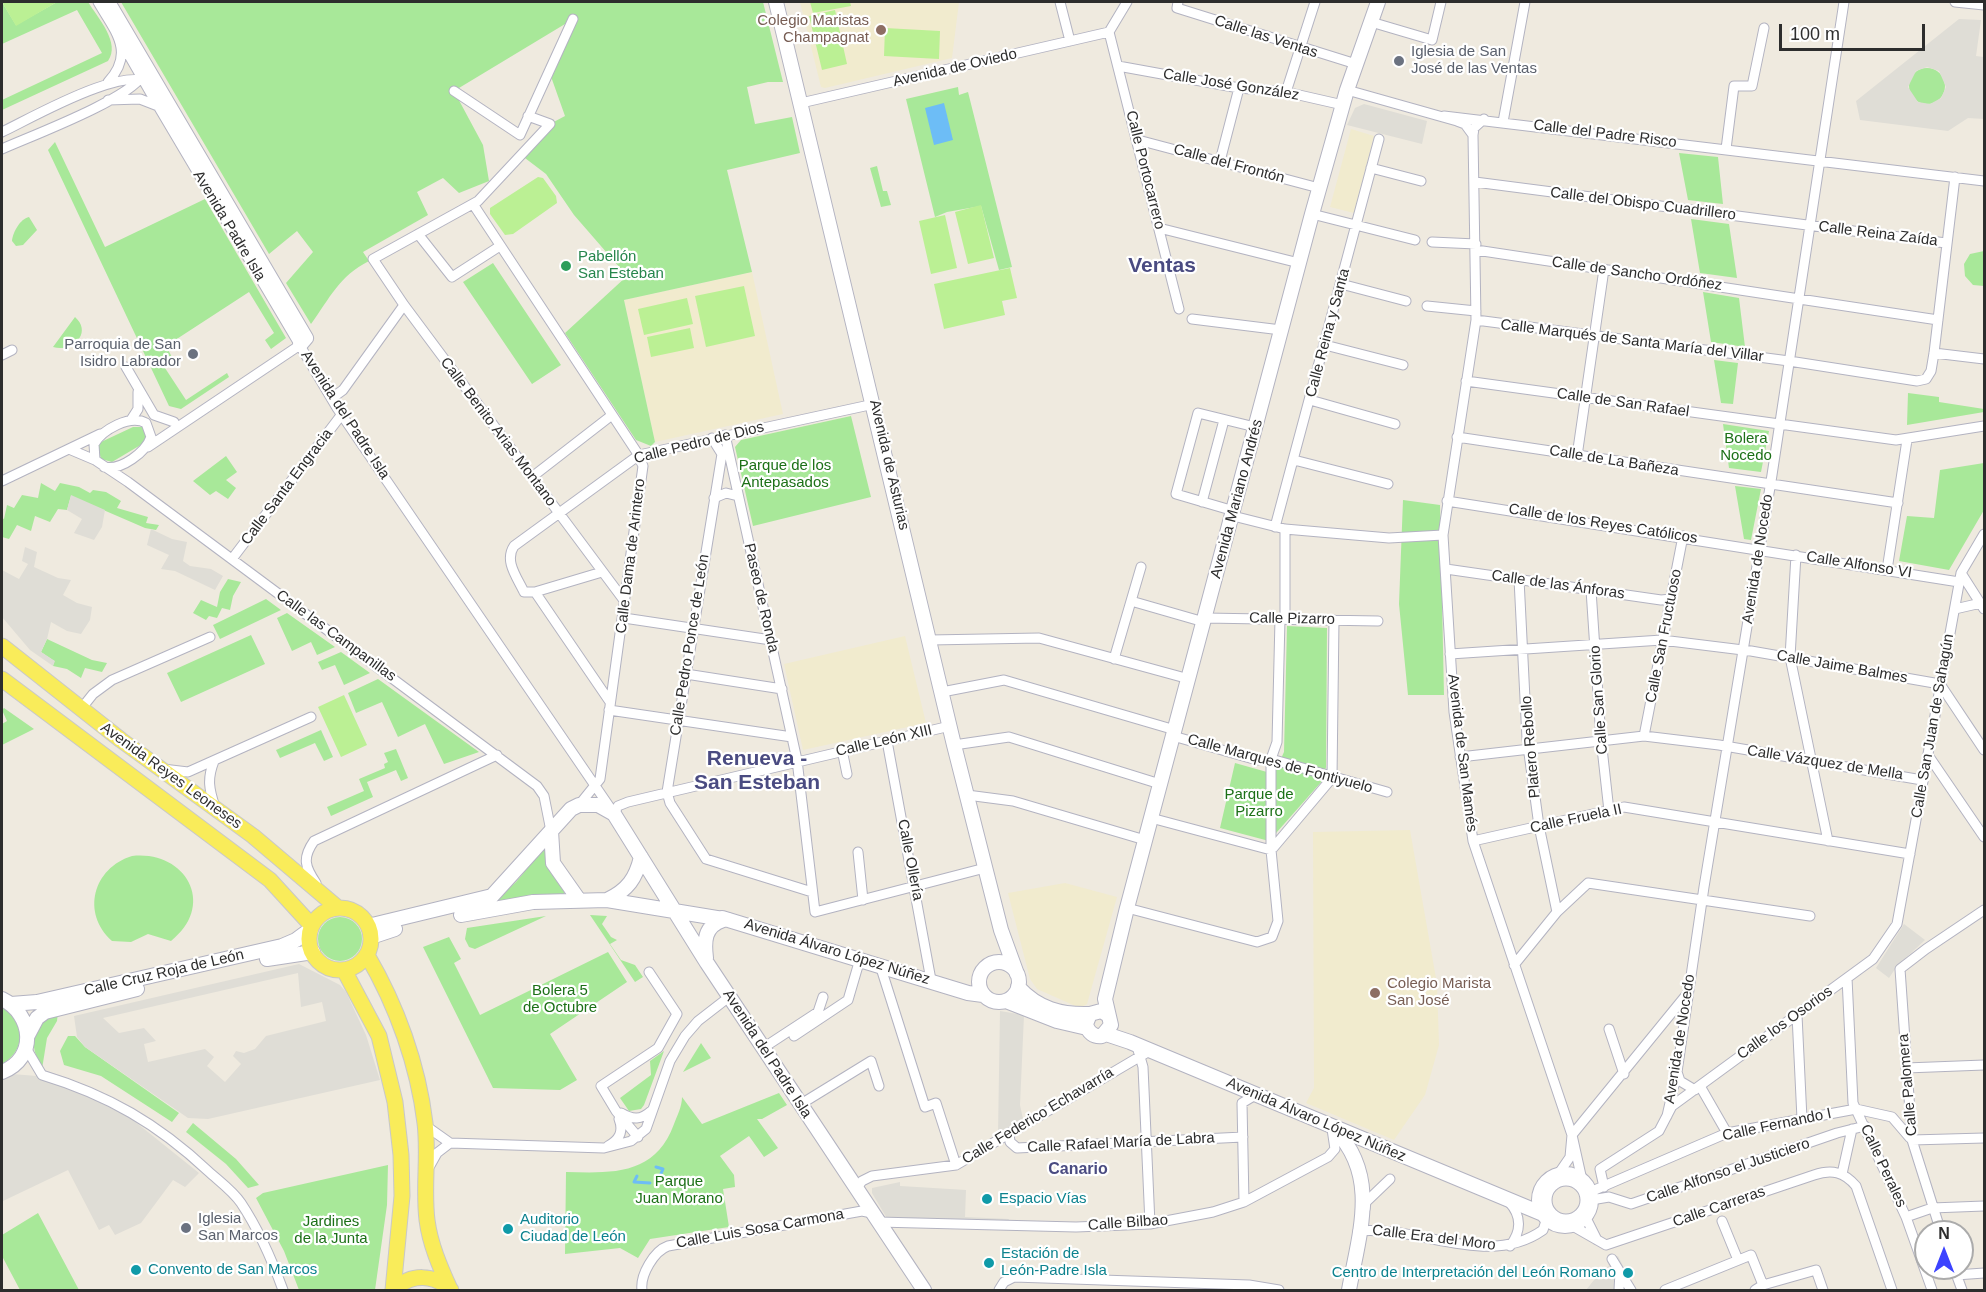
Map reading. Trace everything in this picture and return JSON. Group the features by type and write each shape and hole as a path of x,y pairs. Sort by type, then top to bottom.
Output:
{"main road":[{"name":"Avenida del Padre Isla","path":"108,2 126,42 178,117 306,338 300,345"},
{"name":"Avenida de Asturias","path":"776,2 954,745 1001,930 1018,980"},
{"name":"Avenida Mariano Andrés","path":"1100,1021 1127,908 1319,188 1347,90 1378,2"},
{"name":"Avenida Reyes Leoneses","path":"2,646 81,709 286,861 338,908"},
{"name":"Avenida Reyes Leoneses","path":"2,680 270,880 312,928"},
{"name":"Avenida del Padre Isla","path":"579,805 598,805 614,814 729,997 924,1290"},
{"path":"370,932 492,896 571,809 579,805"},
{"path":"551,831 553,863 579,900"},
{"path":"607,900 619,894 630,884 637,873 641,856"},
{"name":"Avenida Álvaro López Núñez","path":"660,885 683,903 726,920"},
{"path":"370,932 506,906 579,900 607,900 675,910"},
{"path":"367,955 360,963 344,970 325,966 313,952 309,937 312,928 322,915 338,908 357,913 370,932 367,955 411,1054 426,1126 429,1230 438,1264 450,1290"},
{"name":"Avenida Álvaro López Núñez","path":"675,910 726,920 983,995"},
{"path":"707,963 704,940 707,933 712,925 726,920"},
{"name":"Calle Cruz Roja de León","path":"6,1001 37,1002 282,946 312,928"},
{"name":"Avenida de Asturias","path":"992,963 999,950 1001,930"},
{"name":"Calle Cruz Roja de León","path":"2,1072 14,1065 37,1018 53,1009 284,955 313,952"},
{"path":"992,963 1004,963 1018,980 1012,998 1006,1001 994,1002 983,995 980,990 979,977 992,963"},
{"path":"344,970 378,1036 395,1102 401,1155 402,1196 393,1290"},
{"name":"Avenida Álvaro López Núñez","path":"938,982 962,986 979,977"},
{"name":"Avenida Álvaro López Núñez","path":"1018,980 1046,1008 1100,1021 1137,1047 1330,1124 1508,1201 1545,1208 1561,1226 1571,1225"},
{"path":"6,1001 26,1023 27,1042"},
{"name":"Avenida Álvaro López Núñez","path":"1006,1001 1057,1021 1100,1021"},
{"path":"1330,1124 1346,1140 1359,1163 1364,1186 1349,1290"},
{"path":"1545,1208 1546,1183 1557,1176 1570,1174 1588,1191 1585,1216 1571,1225"},
{"path":"393,1290 411,1278 423,1277 434,1279 450,1290"}],"street":[{"path":"2,149 108,100 142,78 143,70 98,2"},
{"path":"1060,2 1070,41"},
{"path":"1109,32 1127,2"},
{"path":"1286,92 1315,2"},
{"path":"1371,22 1432,40 1441,2"},
{"path":"1503,122 1525,2"},
{"name":"Avenida de Nocedo","path":"1666,1118 1677,1072 1687,993 1770,484 1844,2"},
{"path":"1955,2 1984,5"},
{"name":"Calle las Ventas","path":"1178,5 1356,64"},
{"path":"454,91 520,135 573,19"},
{"path":"1726,149 1734,87 1752,86 1764,28"},
{"name":"Avenida de Oviedo","path":"801,103 1109,32"},
{"name":"Calle Portocarrero","path":"1109,32 1179,309"},
{"path":"108,82 121,64 126,42"},
{"name":"Calle José González","path":"1118,66 1239,88 1286,92 1343,105"},
{"path":"2,132 108,82 142,78 150,82 166,109 178,117"},
{"name":"Avenida Padre Isla","path":"142,78 155,105 300,345"},
{"path":"1220,161 1239,88"},
{"path":"1347,90 1444,116 1465,124 1473,135"},
{"path":"108,100 140,99 155,105"},
{"path":"500,246 452,278 418,234 473,204 550,124 528,116"},
{"name":"Calle del Padre Risco","path":"1444,116 1984,181"},
{"path":"1473,135 1474,128 1484,120"},
{"name":"Avenida de San Mamés","path":"1473,135 1476,316 1443,535 1450,654 1460,757 1473,841 1572,1135 1588,1191"},
{"name":"Calle Reina y Santa","path":"1127,908 1257,942 1265,942 1272,937 1278,921 1271,850 1271,759 1277,742 1282,619 1280,528 1294,460 1379,139"},
{"name":"Calle del Frontón","path":"1138,140 1319,188"},
{"path":"1371,168 1421,181"},
{"path":"1955,177 1934,352 1984,359"},
{"name":"Calle del Obispo Cuadrillero","path":"1475,182 1810,225"},
{"path":"473,204 639,455"},
{"path":"1312,214 1415,240"},
{"name":"Calle Reina Zaída","path":"1810,225 1946,243"},
{"path":"1159,228 1299,263"},
{"name":"Calle Benito Arias Montano","path":"418,234 373,260 626,603"},
{"path":"1432,242 1476,247"},
{"name":"Calle de Sancho Ordóñez","path":"1476,247 1938,320"},
{"path":"1577,456 1604,268"},
{"path":"1341,284 1406,301"},
{"path":"332,398 342,390 404,305"},
{"path":"1427,306 1476,316"},
{"name":"Calle Marqués de Santa María del Villar","path":"1476,316 1595,336 1789,361 1917,381 1926,379 1931,371 1934,352"},
{"path":"1192,319 1281,330"},
{"path":"104,467 115,468 300,345"},
{"name":"Avenida del Padre Isla","path":"300,345 342,414 614,814"},
{"path":"1325,345 1403,365"},
{"path":"2,355 12,350"},
{"path":"126,367 154,415 174,422"},
{"name":"Calle de San Rafael","path":"1466,381 1779,425 1907,440 1984,426"},
{"path":"2,481 131,420 138,409 137,387"},
{"path":"1310,400 1395,424"},
{"name":"Calle Pedro de Dios","path":"535,592 524,592 509,560 514,546 639,455 874,404"},
{"path":"1255,428 1198,413 1176,494 1280,528 1402,538 1443,535"},
{"name":"Calle Santa Engracia","path":"232,559 342,414"},
{"path":"532,477 612,415"},
{"path":"131,420 146,423 187,420"},
{"path":"1202,502 1224,420"},
{"path":"139,453 151,436 146,423"},
{"path":"95,460 94,444 107,431"},
{"name":"Paseo de Ronda","path":"725,435 797,760 814,912 863,900"},
{"name":"Calle de La Bañeza","path":"1457,437 1898,503"},
{"name":"Calle Pedro Ponce de León","path":"667,792 722,454 712,438"},
{"path":"1887,570 1907,440"},
{"name":"Calle las Campanillas","path":"69,449 95,460 537,786 544,796 551,831"},
{"name":"Calle Dama de Arintero","path":"579,805 600,779 624,618 643,466 639,455"},
{"path":"1294,460 1388,484"},
{"path":"714,498 726,493 738,496"},
{"name":"Calle de los Reyes Católicos","path":"1447,501 1758,549"},
{"name":"Calle San Juan de Sahagún","path":"1897,924 1960,578 1984,534"},
{"name":"Calle San Fructuoso","path":"1644,736 1683,536"},
{"name":"Calle Alfonso VI","path":"1758,549 1887,570 1960,578"},
{"path":"1796,555 1790,657 1828,841"},
{"path":"1114,659 1141,567"},
{"name":"Calle de las Ánforas","path":"1446,569 1661,600 1671,599"},
{"path":"602,572 535,592 610,706 677,720 792,737"},
{"path":"1960,578 1982,606"},
{"name":"Platero Rebollo","path":"1519,579 1529,748 1539,826 1557,912"},
{"name":"Calle San Glorio","path":"1592,590 1601,739 1609,811"},
{"name":"Calle Pizarro","path":"1131,601 1204,620 1378,621"},
{"path":"1955,609 1982,606"},
{"path":"624,618 771,640"},
{"path":"1151,818 1271,850 1332,778 1334,620"},
{"path":"81,709 93,694 112,680 210,637"},
{"path":"930,640 1039,638 1189,679"},
{"name":"Calle Jaime Balmes","path":"1450,654 1524,651 1662,640 1790,657 1940,684"},
{"path":"686,674 782,689"},
{"name":"Calle Marques de Fontiyuelo","path":"942,692 1004,680 1257,760 1271,759 1387,792"},
{"path":"1940,684 1984,750"},
{"path":"163,769 188,772 311,717"},
{"name":"Calle León XIII","path":"614,814 616,809 624,803 797,760 950,726"},
{"name":"Calle Vázquez de Mella","path":"1460,757 1601,739 1644,736 1727,746 1922,780"},
{"path":"954,745 1009,737 1160,784"},
{"name":"Calle Ollería","path":"887,741 938,982"},
{"path":"843,750 847,774"},
{"path":"326,898 307,870 305,860 314,841 497,755"},
{"path":"1928,755 1984,837"},
{"path":"214,761 208,774 208,788 216,810"},
{"path":"667,792 670,803 706,859 812,892"},
{"path":"967,795 1013,801 1145,840"},
{"name":"Calle Fruela II","path":"1473,841 1624,807 1910,854"},
{"path":"858,852 863,900 985,868"},
{"path":"1514,965 1557,912 1588,883 1810,916"},
{"name":"Calle Palomera","path":"1936,1220 1912,1140 1900,969 1984,910"},
{"name":"Calle los Osorios","path":"1604,1187 1600,1169 1659,1131 1672,1106 1875,957 1897,924"},
{"path":"794,1035 848,1000 860,959"},
{"path":"880,965 925,1107 936,1103 956,1166"},
{"path":"604,1148 617,1141 622,1126 601,1086 658,1048 677,1014 649,972"},
{"name":"Calle Perales","path":"1847,978 1853,1103 1906,1217 1932,1290"},
{"path":"1557,1176 1570,1157 1572,1135 1624,1074 1687,993"},
{"path":"426,1126 450,1143 604,1148 620,1146 638,1137 646,1129 670,1061 685,1035 698,1021 729,997"},
{"path":"764,1048 818,1012 823,997"},
{"path":"1797,1015 1802,1119"},
{"path":"1609,1029 1624,1074"},
{"path":"27,1042 42,1075 79,1086 130,1110 190,1154 240,1202 269,1254 283,1290"},
{"path":"1137,1047 1143,1067 1150,1224"},
{"name":"Calle Federico Echavarría","path":"856,1189 862,1180 872,1176 956,1166 1137,1047"},
{"path":"801,1104 871,1061 879,1086"},
{"path":"1906,1068 1984,1065"},
{"path":"1677,1072 1680,1080 1697,1088 1727,1133"},
{"path":"1244,1202 1242,1103 1257,1094"},
{"path":"616,1111 635,1119 644,1117 654,1108"},
{"name":"Calle Fernando I","path":"1588,1191 1604,1187 1727,1133 1856,1109 1892,1117 1912,1140"},
{"path":"616,1111 638,1137"},
{"path":"1902,1126 1909,1116"},
{"name":"Calle Bilbao","path":"875,1217 1076,1227 1150,1224 1213,1212 1244,1202 1328,1157 1335,1149 1330,1124"},
{"name":"Calle Alfonso el Justiciero","path":"1588,1191 1631,1204 1865,1126"},
{"path":"1852,1129 1842,1174 1851,1179 1860,1194 1892,1290"},
{"name":"Calle Rafael María de Labra","path":"1009,1133 1010,1142 1017,1148 1243,1137"},
{"path":"1912,1140 1984,1138"},
{"path":"427,1172 437,1153 450,1143"},
{"name":"Calle Carreras","path":"1606,1245 1814,1174 1830,1171 1842,1174"},
{"path":"1358,1231 1366,1202 1390,1179"},
{"path":"1561,1182 1572,1182 1584,1194 1584,1206 1573,1217 1558,1217 1545,1208 1549,1191 1561,1182"},
{"name":"Calle Era del Moro","path":"1508,1201 1515,1208 1520,1223 1518,1235 1509,1246"},
{"path":"1906,1217 1932,1208 1984,1206"},
{"name":"Calle Era del Moro","path":"1358,1231 1378,1229 1488,1247 1509,1246 1543,1230 1545,1208"},
{"name":"Calle Luis Sosa Carmona","path":"642,1290 643,1276 657,1254 668,1246 859,1212 875,1217"},
{"path":"1585,1216 1597,1240"},
{"path":"1722,1221 1738,1260"},
{"path":"1571,1225 1584,1235 1606,1245 1628,1290"},
{"path":"1665,1290 1751,1255 1759,1288 1816,1270 1823,1290"},
{"path":"1619,1290 1620,1272"},
{"path":"999,1290 1004,1282 1014,1277 1249,1285 1279,1290"}],"shaded area":[{"name":"Colegio Maristas Champagnat","path":"800,2 959,2 952,58 825,88 821,87"},
{"path":"1959,19 1981,20 1976,56 1984,57 1984,119 1968,118 1948,131 1860,120 1856,101","holes":["1927,67 1939,71 1946,87 1941,98 1930,104 1918,102 1908,87 1916,71"]},
{"path":"1364,104 1427,121 1422,144 1347,125 1355,108"},
{"path":"1351,129 1374,136 1354,213 1330,207"},
{"path":"752,272 783,414 655,442 624,300"},
{"path":"71,495 105,510 102,527 94,540 74,533 82,519 67,510"},
{"path":"151,529 172,539 187,542 183,561 190,566 211,569 223,576 215,590 175,571 161,569 169,555 147,545"},
{"path":"25,547 37,552 34,567 58,578 71,580 63,595 77,603 92,607 90,620 81,634 67,631 51,622 41,652 55,661 53,666 30,650 2,617 2,570 19,579 28,564 22,561"},
{"path":"905,636 926,723 803,750 784,664"},
{"name":"Colegio Marista San José","path":"1410,830 1437,984 1439,1045 1425,1095 1394,1140 1306,1103 1314,1088 1313,832"},
{"path":"1065,883 1117,897 1087,1004 1080,1008 1037,989 1030,979 1008,893"},
{"path":"1904,924 1925,940 1897,966 1889,978 1876,968"},
{"path":"299,964 340,985 346,992 366,1035 380,1080 208,1119 188,1118 85,1047 77,1037 74,1016","holes":["298,973 301,1007 322,1002 326,1021 266,1036 255,1049 244,1053 236,1051 233,1056 241,1064 225,1082 207,1066 214,1057 205,1049 148,1062 144,1044 156,1041 144,1028 119,1033 103,1018"]},
{"path":"1000,1011 1024,1015 1020,1105 1023,1119 998,1134"},
{"path":"12,1074 37,1076 118,1108 199,1173 185,1187 173,1180 141,1223 115,1235 109,1225 99,1230 68,1170 3,1201 2,1079"},
{"name":"Espacio Vías","path":"900,1182 900,1186 966,1190 965,1217 1009,1219 1008,1223 888,1220 872,1193 872,1188"},
{"path":"1618,1256 1635,1290 1586,1290 1598,1275 1603,1273 1602,1270 1609,1266 1607,1261"}],"green space":[{"path":"2,2 16,25 57,2 88,2 110,39 112,46 108,61 2,110 2,100 102,53 77,10 2,44"},
{"path":"2,2 57,2 16,26"},
{"path":"121,2 763,2 783,82 768,82 747,87 755,124 792,117 800,153 727,170 752,272 624,300 655,442 651,446 636,440 565,333 627,276 574,215 546,174 521,155 550,124 565,116 549,71 570,21 454,91 483,145 489,181 459,193 443,178 417,192 428,215 363,252 369,261 342,281 311,324 286,283 313,252 297,231 269,254"},
{"path":"810,2 850,2 851,6 813,13"},
{"path":"835,10 847,64 822,70 809,16"},
{"path":"885,28 940,31 939,59 884,56"},
{"path":"1927,68 1940,73 1945,86 1940,99 1927,104 1914,99 1909,86 1914,73"},
{"path":"958,87 959,95 968,92 1012,267 999,270 981,206 947,212 935,217 906,99"},
{"path":"55,142 105,247 205,199 286,338 271,349 265,340 274,333 249,292 166,346 173,359 165,368 186,400 227,373 229,377 181,409 169,406 48,150"},
{"path":"1679,153 1718,157 1723,204 1688,200"},
{"path":"877,166 883,191 887,191 891,205 881,207 870,168"},
{"path":"538,177 543,178 556,196 557,203 513,234 505,235 490,214 490,208"},
{"path":"981,205 994,258 968,264 955,212"},
{"path":"945,215 957,268 931,274 919,221"},
{"path":"29,217 37,230 23,245 16,246 12,241 15,230 23,220"},
{"path":"1691,219 1729,224 1737,278 1700,273"},
{"path":"1984,251 1984,286 1973,285 1965,276 1964,264 1970,254"},
{"path":"493,263 561,365 532,384 463,282"},
{"path":"1010,268 1017,298 1002,301 1005,315 944,329 934,284"},
{"path":"744,286 755,336 706,347 695,296"},
{"path":"1703,292 1739,298 1745,347 1711,342"},
{"path":"687,298 693,324 644,335 638,309"},
{"path":"75,317 82,329 78,340 67,347 53,347"},
{"path":"690,328 694,348 651,357 647,337"},
{"path":"1714,360 1738,363 1733,404 1721,403"},
{"path":"1908,393 1939,397 1939,402 1984,409 1984,412 1907,425"},
{"name":"Parque de los Antepasados","path":"851,416 871,497 753,526 735,447 741,440"},
{"name":"Bolera Nocedo","path":"1723,424 1769,431 1761,472 1729,468"},
{"path":"133,427 142,427 145,430 147,439 144,443 112,462 101,459 98,447 101,442"},
{"path":"226,456 237,472 226,480 236,488 228,499 216,491 210,495 193,481"},
{"path":"1984,463 1984,510 1949,570 1899,561 1907,516 1934,518 1940,470"},
{"path":"41,483 55,491 60,483 79,487 90,493 93,490 106,492 121,501 117,508 148,517 146,523 159,525 156,530 145,528 71,496 67,510 58,509 50,522 35,516 31,531 17,525 9,539 2,537 2,518 4,519 7,505 14,508 22,495 38,498"},
{"path":"1735,486 1761,489 1751,540 1744,539"},
{"path":"1403,500 1440,505 1444,695 1408,695 1399,604"},
{"path":"228,579 241,582 233,596 230,610 222,608 217,618 209,616 206,620 193,613 201,600 217,607 220,592"},
{"path":"266,599 281,610 220,639 213,625"},
{"path":"287,613 335,647 317,655 311,642 292,651 277,618"},
{"name":"Parque de Pizarro","path":"1287,626 1327,628 1326,767 1323,780 1269,841 1220,828 1235,763 1274,774 1284,752"},
{"path":"251,635 265,664 181,702 167,673"},
{"path":"47,639 92,660 107,663 102,672 85,668 81,678 67,669 53,666 54,661 41,652"},
{"path":"341,652 370,673 344,685 335,665 322,670 318,662"},
{"path":"378,679 479,752 444,764 425,724 398,737 382,702 356,713 348,693"},
{"path":"344,695 367,745 341,757 318,707"},
{"path":"4,708 34,729 2,745 2,724 7,721 2,710"},
{"path":"321,730 333,757 324,761 315,743 280,758 276,750"},
{"path":"396,749 408,778 401,781 396,770 367,782 373,797 331,816 327,807 364,791 359,779 385,768 384,764 388,762 384,753"},
{"path":"546,846 547,864 564,889 564,895 493,902 516,882"},
{"path":"132,856 151,856 167,862 180,871 189,883 193,897 192,912 185,927 171,941 148,934 131,942 112,941 102,930 94,905 100,881 108,870"},
{"path":"590,915 607,916 602,924 611,937 617,940 610,944 621,960 635,965 643,977 635,982"},
{"path":"546,916 475,949 469,947 465,939 467,928"},
{"path":"340,917 356,923 362,939 356,955 340,961 324,955 318,939 324,923"},
{"name":"Bolera 5 de Octubre","path":"449,937 461,959 454,963 480,1015 608,952 627,982 550,1034 577,1080 560,1090 493,1088 423,947"},
{"path":"2,1007 16,1020 20,1036 15,1051 2,1064"},
{"path":"58,1012 57,1021 47,1038 42,1069 35,1051 35,1036 42,1023"},
{"path":"68,1036 75,1036 85,1047 179,1113 172,1122 101,1076 64,1065 60,1051"},
{"path":"701,1043 711,1058 683,1072"},
{"path":"664,1051 644,1105 641,1109 629,1111 620,1098 651,1075 650,1061"},
{"name":"Parque Juan Morano","path":"779,1093 787,1105 762,1119 757,1119 778,1148 764,1157 749,1136 720,1156 734,1175 735,1187 723,1189 729,1227 650,1239 638,1258 620,1248 565,1254 566,1172 615,1171 644,1162 656,1154 666,1141 679,1111 682,1097 702,1124"},
{"path":"193,1123 236,1159 259,1185 248,1188 226,1164 186,1132"},
{"name":"Jardines de la Junta","path":"388,1165 387,1205 375,1290 299,1290 284,1251 256,1198 263,1193"},
{"path":"38,1213 79,1290 20,1290 2,1256 2,1235"}],"water":[{"path":"944,103 953,140 934,145 925,108"}],"waterway":[{"path":"656,1167 663,1169 659,1178"},
{"path":"637,1176 634,1182 650,1183"}],"place":[{"name":"Colegio Maristas Champagnat","path":"881,30"},
{"name":"Iglesia de San José de las Ventas","path":"1399,61"},
{"name":"Pabellón San Esteban","path":"566,266"},
{"name":"Parroquia de San Isidro Labrador","path":"193,354"},
{"name":"Colegio Marista San José","path":"1375,993"},
{"name":"Espacio Vías","path":"987,1199"},
{"name":"Iglesia San Marcos","path":"186,1228"},
{"name":"Auditorio Ciudad de León","path":"508,1229"},
{"name":"Estación de León-Padre Isla","path":"989,1263"},
{"name":"Convento de San Marcos","path":"136,1270"},
{"name":"Centro de Interpretación del León Romano","path":"1628,1273"}],"district":[{"name":"Ventas","path":"1162,266"},
{"name":"Renueva - San Esteban","path":"757,771"},
{"name":"Canario","path":"1078,1170"}]}
